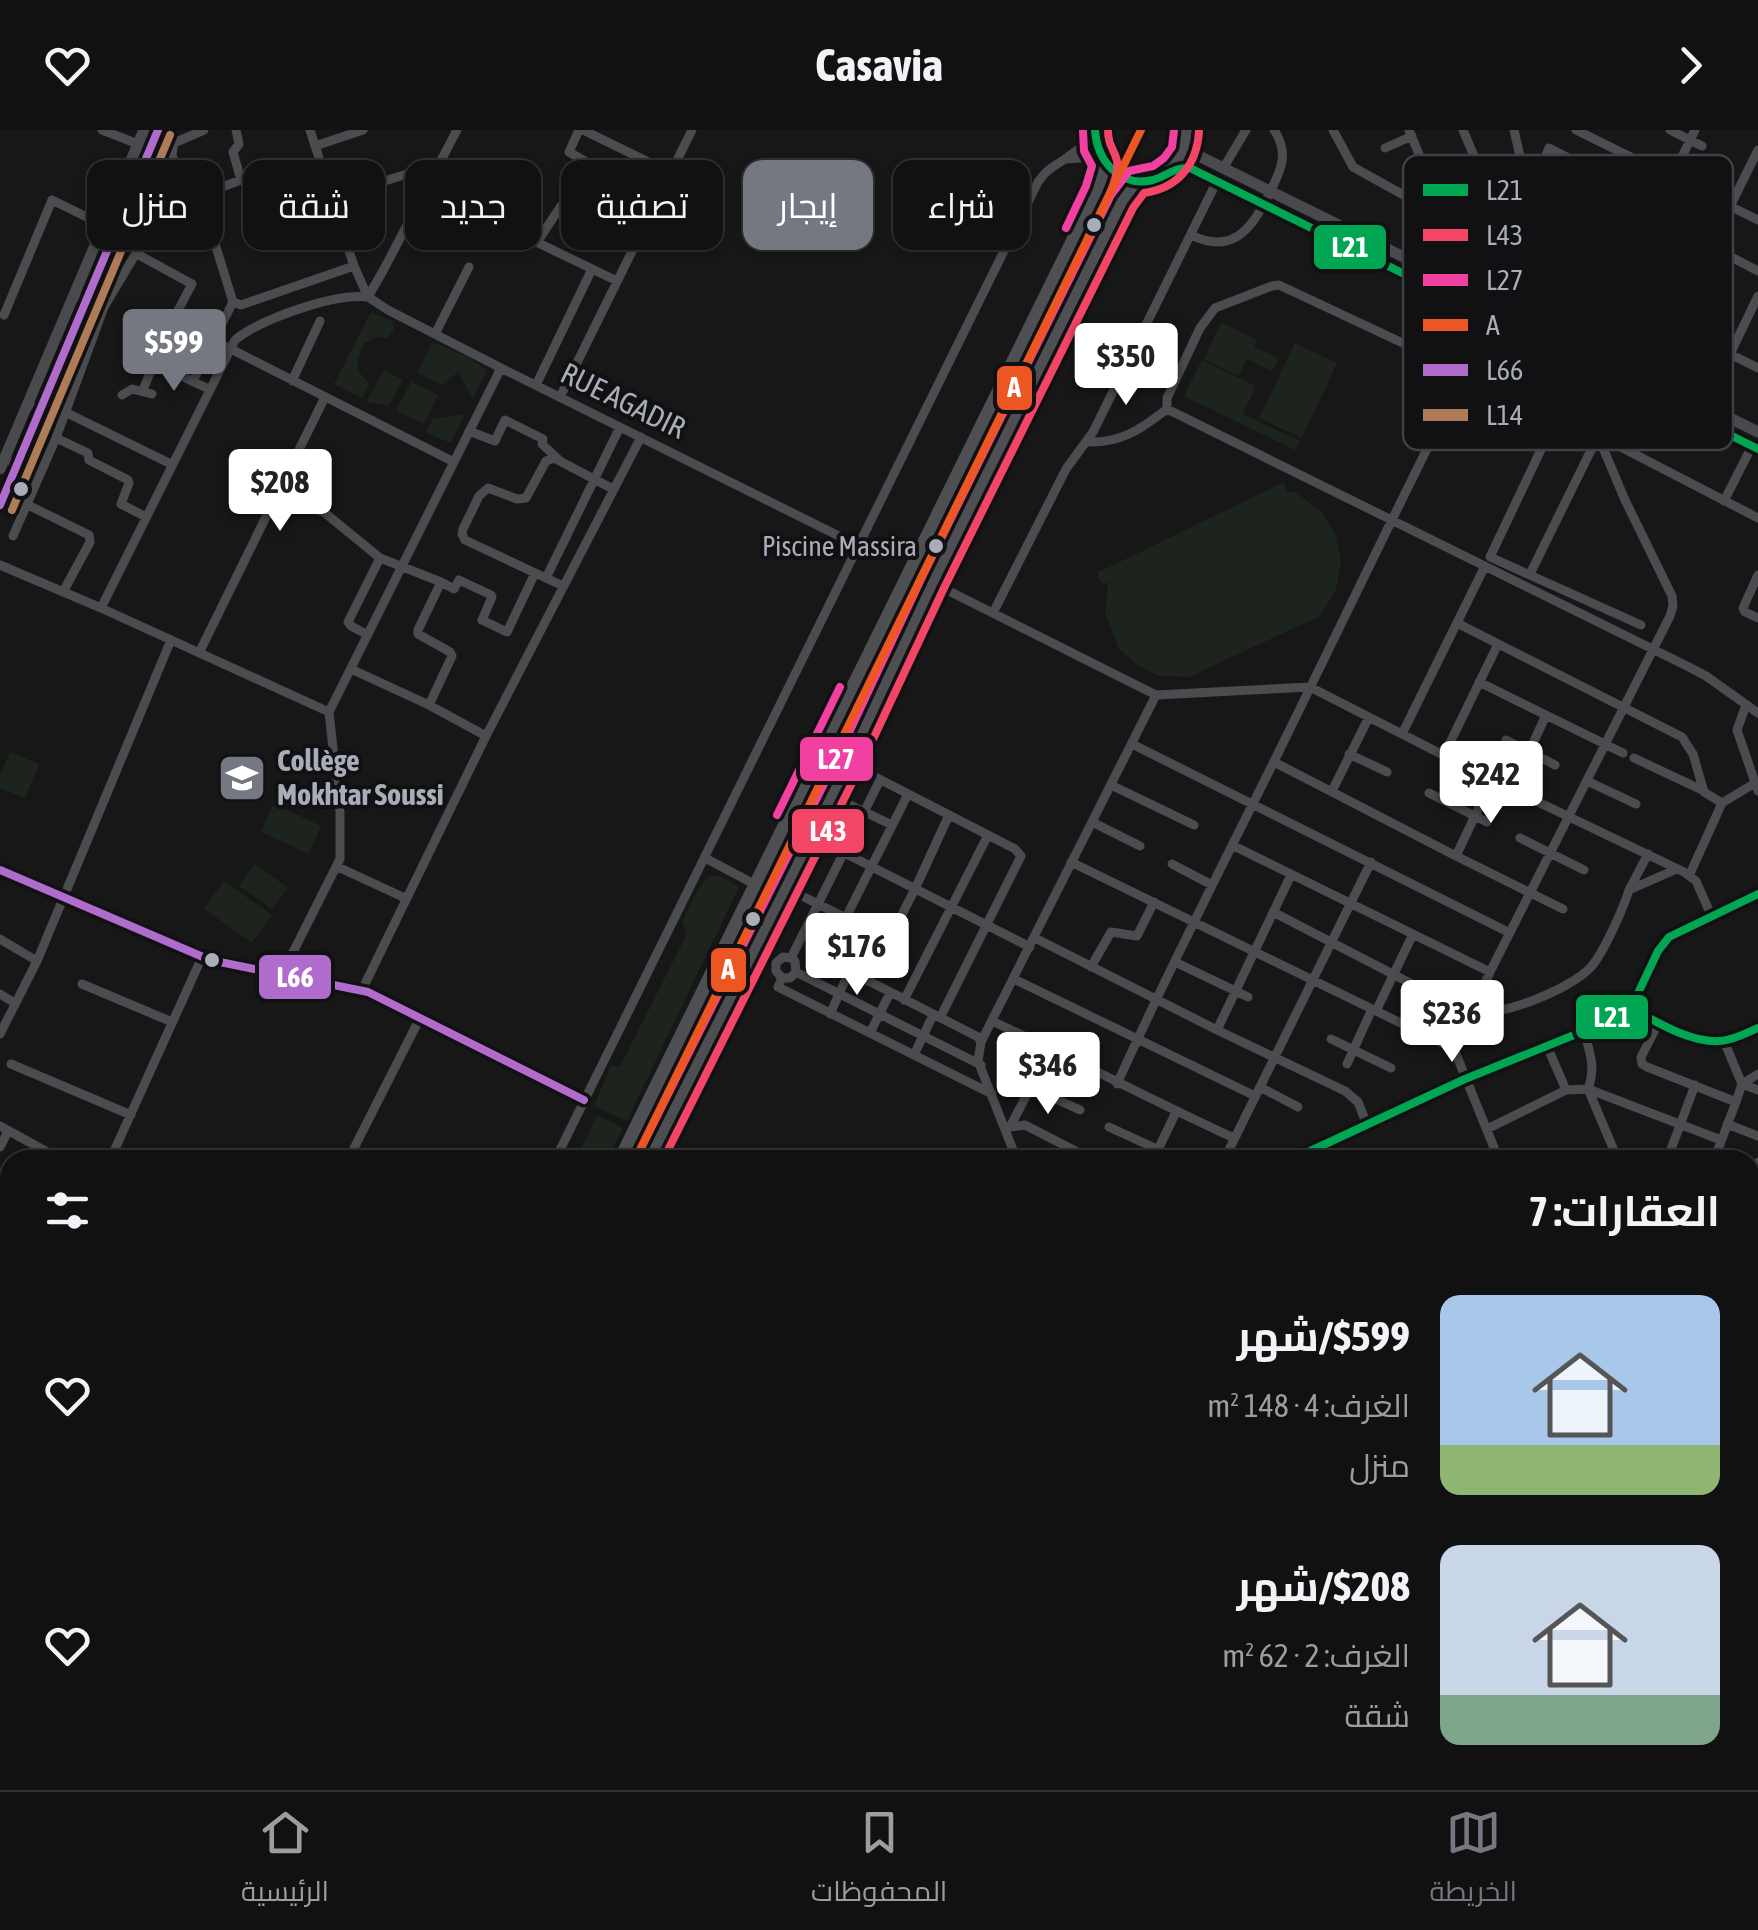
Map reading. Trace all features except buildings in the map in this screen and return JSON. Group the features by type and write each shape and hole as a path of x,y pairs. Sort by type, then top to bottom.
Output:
{"main road":[{"path":"1098,147 1119,176 1137,181 1157,178 1173,168 1187,137"},
{"path":"625,1150 1098,190 1098,147"},
{"path":"654,1150 1122,201 1137,181"}],"street":[{"path":"102,130 138,144 147,156 158,160"},
{"path":"131,160 144,130"},
{"path":"39,475 18,464 2,464 34,407 158,130"},
{"path":"174,160 174,143 204,130"},
{"path":"223,187 241,180 233,152 239,144 236,130"},
{"path":"310,130 320,160"},
{"path":"316,146 362,130"},
{"path":"442,160 457,130"},
{"path":"541,236 560,206 574,197 589,167 588,162 569,152 581,130 644,160"},
{"path":"677,160 692,130"},
{"path":"1224,167 1246,130"},
{"path":"1191,235 1205,242 1220,242 1234,239 1253,222 1282,168 1282,142 1274,130"},
{"path":"1333,130 1353,167 1403,195"},
{"path":"1464,130 1474,155"},
{"path":"1514,130 1520,155"},
{"path":"1576,130 1627,155"},
{"path":"1670,130 1693,135 1702,146"},
{"path":"1385,148 1410,133"},
{"path":"1187,137 1197,155 1403,257"},
{"path":"560,1150 1038,182 1048,169 1078,147 1098,147"},
{"path":"1733,201 1755,167 1758,150"},
{"path":"1173,168 1190,168 1217,180 1403,274"},
{"path":"993,613 1066,469 1086,442 1217,180"},
{"path":"4,315 52,200 87,217"},
{"path":"1733,208 1758,220"},
{"path":"368,297 405,229"},
{"path":"541,244 618,281"},
{"path":"80,298 96,250"},
{"path":"14,536 56,438 104,308 140,250"},
{"path":"193,381 233,302 217,250"},
{"path":"349,250 368,297"},
{"path":"560,397 633,250"},
{"path":"122,395 132,388 147,392 167,331 192,284 138,254"},
{"path":"1733,258 1758,271"},
{"path":"233,302 241,306 354,266"},
{"path":"435,334 469,267"},
{"path":"536,386 592,269"},
{"path":"1086,442 1116,440 1166,409 1167,398 1207,316 1227,302 1272,286 1287,287 1403,343"},
{"path":"1733,349 1754,315 1758,296"},
{"path":"101,608 234,340 274,319 336,298 368,297"},
{"name":"RUE AGADIR","path":"368,297 536,386 859,546"},
{"path":"80,298 104,308"},
{"path":"292,381 320,321"},
{"path":"213,340 454,462"},
{"path":"1733,356 1758,368"},
{"path":"155,364 209,390"},
{"path":"282,974 338,867 342,850 329,712 501,368"},
{"path":"199,654 325,397"},
{"path":"34,407 65,412 171,464"},
{"path":"0,504 18,464 34,407"},
{"path":"1166,409 1652,648 1706,676 1758,714"},
{"path":"469,431 495,441 505,420 543,439 542,444 560,461"},
{"path":"1733,420 1758,432"},
{"path":"546,578 620,427"},
{"path":"56,438 88,453 90,461 126,478 122,504 146,516"},
{"path":"362,990 486,736 642,438"},
{"path":"1724,501 1755,447"},
{"path":"1117,1084 1193,921 1426,450"},
{"path":"1541,450 1490,556 1642,625"},
{"path":"1530,574 1592,450"},
{"path":"1454,1049 1670,616 1672,596 1604,450"},
{"path":"1625,450 1758,518"},
{"path":"563,586 463,538 463,529 483,490 526,498 546,461 554,458 614,488"},
{"path":"279,491 325,513 380,558 454,589 459,580 490,595 482,620 507,632 534,573"},
{"path":"26,504 90,535 63,592"},
{"path":"368,635 348,622 380,558"},
{"path":"0,565 329,712"},
{"path":"1402,734 1485,566"},
{"path":"1758,574 1743,608 1758,618"},
{"path":"429,704 452,656 418,634 418,630 441,582"},
{"path":"932,583 1156,695 1310,687 1678,869 1701,889 1712,915"},
{"path":"1458,623 1682,737 1694,754 1704,792"},
{"path":"0,1034 37,961 171,640"},
{"path":"1444,756 1498,644"},
{"path":"352,669 429,704 486,736"},
{"path":"1479,682 1623,753"},
{"path":"960,1078 1033,943 1156,695"},
{"path":"1689,876 1722,803 1756,787 1737,730 1746,704"},
{"path":"1529,752 1546,716"},
{"path":"1332,791 1369,717"},
{"path":"1506,740 1555,765"},
{"path":"1132,744 1510,933"},
{"path":"1349,754 1387,772"},
{"path":"1634,758 1722,803"},
{"path":"1274,762 1563,909"},
{"path":"848,763 1020,853 1021,859 987,926 914,1055"},
{"path":"791,958 880,780"},
{"path":"1456,856 1492,780"},
{"path":"1587,780 1636,804"},
{"path":"1112,786 1194,825"},
{"path":"1429,793 1487,822"},
{"path":"908,794 826,957 980,1039"},
{"path":"848,804 892,825"},
{"path":"868,981 948,815"},
{"path":"1092,822 1140,846"},
{"path":"904,1000 988,835"},
{"path":"811,836 987,926 1091,967 1349,1093 1358,1102 1367,1125"},
{"path":"1520,838 1584,870"},
{"path":"1232,846 1490,972"},
{"path":"1434,994 1471,1012 1512,1007 1576,980 1596,962 1648,854"},
{"path":"705,858 756,886"},
{"path":"1072,862 1454,1049 1495,1150"},
{"path":"1229,1150 1371,862"},
{"path":"1172,864 1212,885"},
{"path":"338,867 405,898"},
{"path":"1629,890 1678,869"},
{"path":"0,870 202,957 362,990 584,1100"},
{"path":"1217,1030 1291,875"},
{"path":"1312,1150 1631,1008 1666,940 1682,928 1758,894"},
{"path":"804,897 844,917"},
{"path":"1091,967 1111,932 1137,936 1154,902"},
{"path":"1273,912 1412,984"},
{"path":"1347,1064 1413,934"},
{"path":"0,939 37,961"},
{"path":"114,1150 202,957"},
{"path":"782,957 791,958 796,962 796,972 790,978 782,978 776,971 776,962 782,957"},
{"path":"1175,962 1248,997"},
{"path":"796,972 980,1066"},
{"path":"830,1014 850,972"},
{"path":"782,978 778,987 992,1094"},
{"path":"1014,979 1137,1039 1298,1107"},
{"path":"82,984 172,1022"},
{"path":"870,1034 890,993"},
{"path":"0,994 15,1002"},
{"path":"1631,1008 1700,1037 1724,1041 1758,1028"},
{"path":"353,1150 420,1018"},
{"path":"992,1021 1234,1138"},
{"path":"1658,1022 1641,1057 1642,1064 1736,1102"},
{"path":"1584,1032 1594,1070 1588,1090 1614,1150"},
{"path":"980,1039 978,1061 1013,1150"},
{"path":"1331,1039 1391,1068"},
{"path":"1724,1041 1742,1084 1758,1090"},
{"path":"1547,1046 1566,1090"},
{"path":"1007,1128 1051,1048"},
{"path":"10,1064 130,1115"},
{"path":"1718,1150 1742,1084 1758,1074"},
{"path":"1671,1150 1696,1085"},
{"path":"1032,1088 1080,1110"},
{"path":"1488,1129 1566,1090 1588,1090 1721,1140"},
{"path":"1109,1127 1158,1150 1176,1112"},
{"path":"1007,1128 1024,1124 1074,1150"},
{"path":"1727,1124 1758,1136"},
{"path":"0,1147 4,1128 39,1150"},
{"path":"1064,1145 1066,1150"}],"shaded area":[{"path":"371,312 393,322 394,329 388,338 377,337 364,343 358,365 370,384 362,398 334,384"},
{"path":"1221,322 1257,340 1254,347 1279,358 1272,371 1248,357 1239,376 1204,359"},
{"path":"432,342 487,370 473,399 458,372 442,385 417,373"},
{"path":"1295,343 1337,363 1302,438 1259,418"},
{"path":"1202,360 1256,386 1243,414 1300,441 1295,450 1184,396"},
{"path":"384,370 403,380 388,406 366,402"},
{"path":"411,382 438,395 424,424 396,411"},
{"path":"465,414 451,443 426,433 433,419"},
{"path":"1284,482 1286,492 1293,491 1320,510 1336,536 1341,562 1336,590 1320,616 1189,677 1158,676 1119,649 1105,613 1108,583 1101,583 1097,573"},
{"path":"10,752 39,764 25,798 0,788 0,775"},
{"path":"274,804 321,826 309,854 261,832"},
{"path":"255,864 288,888 272,909 239,886"},
{"path":"709,876 721,876 739,887 627,1121 594,1106 611,1065 620,1067 687,934 682,922"},
{"path":"224,881 272,915 252,943 204,909"},
{"path":"597,1115 623,1128 613,1150 581,1150"}],"tunnel":[{"path":"1412,984 1434,994"}],"transit line":[{"name":"L66","path":"0,505 158,130"},
{"name":"L21","path":"1095,130 1100,152 1120,176 1153,180 1190,168 1403,273"},
{"name":"L43","path":"1088,238 1117,169 1108,130"},
{"name":"A","path":"640,1150 1141,130"},
{"name":"L27","path":"640,1150 837,758 1111,195 1129,171 1153,166 1164,158 1172,147 1174,130"},
{"name":"L27","path":"1066,228 1092,166 1084,151 1083,131"},
{"name":"L43","path":"668,1150 1133,208 1144,193 1167,186 1184,173 1194,154 1199,131"},
{"name":"L14","path":"12,510 170,135"},
{"name":"L21","path":"1733,437 1758,449"},
{"name":"L27","path":"777,815 840,687"},
{"name":"L43","path":"799,827 862,699"},
{"name":"L66","path":"0,870 210,960 368,992 584,1100"},
{"name":"L21","path":"1312,1150 1631,1008 1658,951 1669,937 1758,894"},
{"name":"L21","path":"1631,1008 1674,1030 1709,1041 1730,1039 1758,1028"}],"place":[{"name":"Piscine Massira","path":"936,546"},
{"name":"Collège Mokhtar Soussi","path":"242,778"}]}
